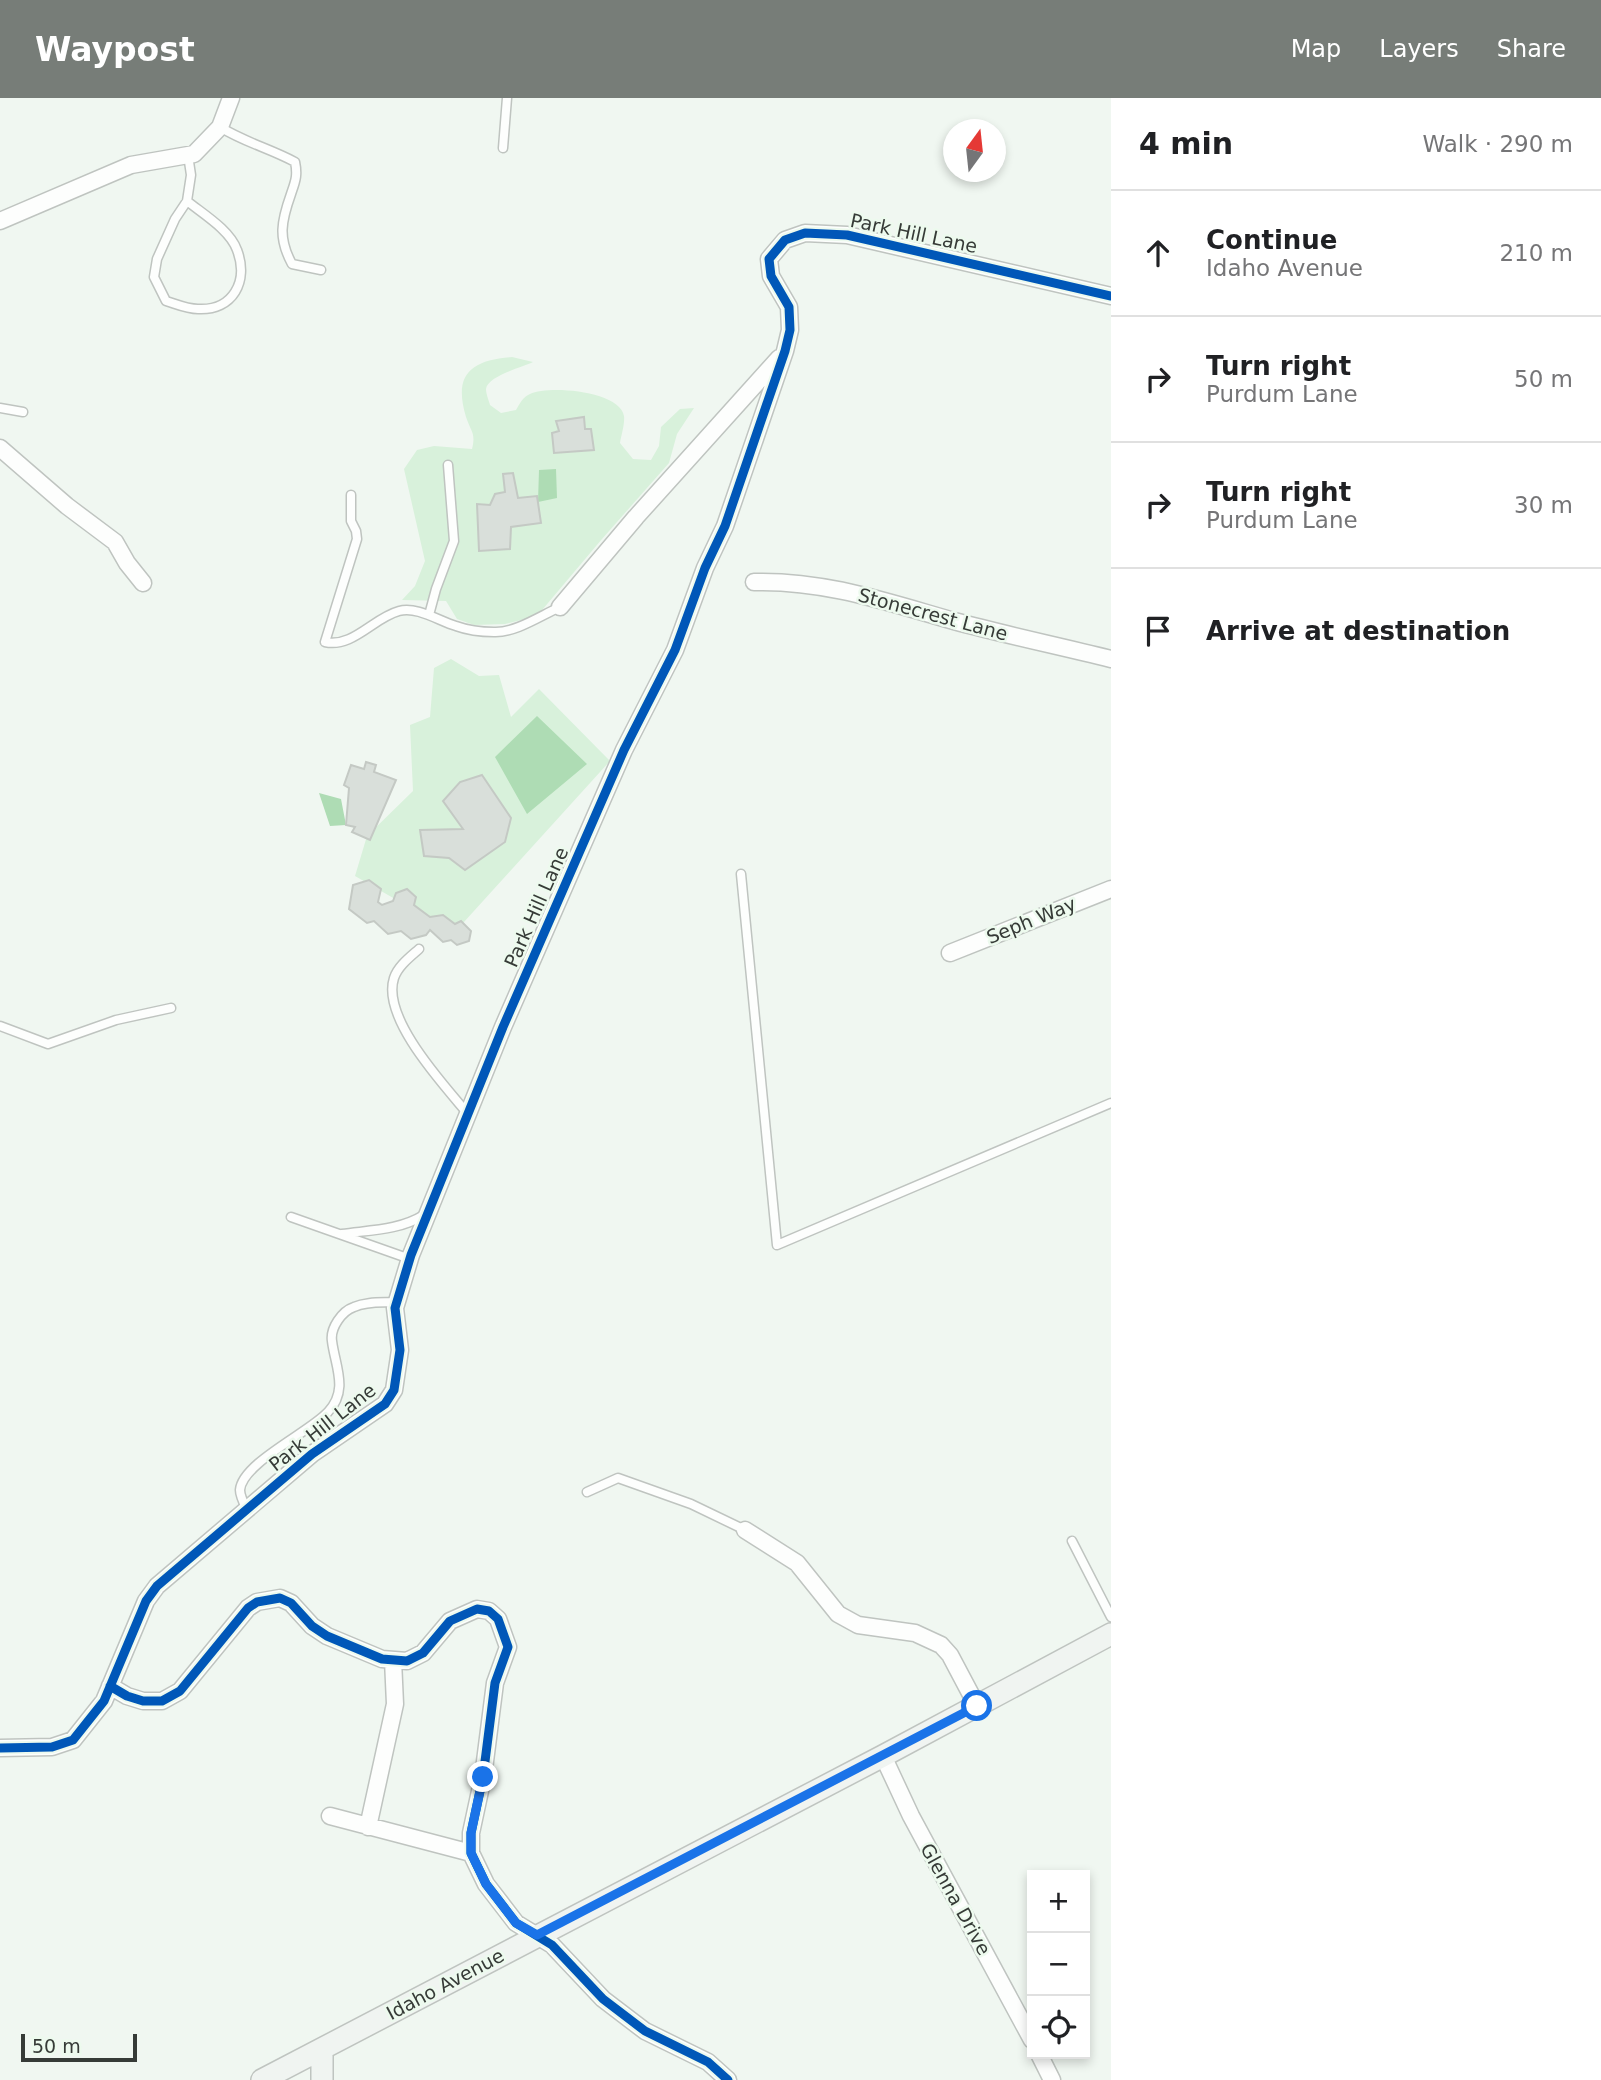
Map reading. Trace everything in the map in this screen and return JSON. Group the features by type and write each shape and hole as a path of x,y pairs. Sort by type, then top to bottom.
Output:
{"street":[{"path":"0,220 131,165 194,154 220,127 231,98"},
{"name":"Park Hill Lane","path":"0,1748 52,1747 73,1740 104,1701 146,1601 157,1586 312,1454 385,1404 394,1390 400,1350 395,1323 397,1302 410,1259 503,1027 624,750 675,650 705,568 725,526 785,351 790,330 789,307 771,276 769,258 785,240 805,233 847,235 1111,296"},
{"path":"559,607 785,351"},
{"path":"0,448 57,498 115,542 143,583"},
{"name":"Stonecrest Lane","path":"754,582 789,581 828,586 978,627 1111,659"},
{"name":"Seph Way","path":"950,953 1111,888"},
{"path":"745,1530 797,1563 838,1614 858,1625 915,1633 941,1645 950,1655 977,1706"},
{"path":"110,1686 127,1696 144,1701 162,1701 180,1691 248,1608 257,1602 280,1598 291,1603 312,1626 327,1636 382,1659 407,1661 423,1653 450,1621 477,1609 489,1611 498,1619 508,1647 495,1683 483,1777 471,1833 471,1853 486,1884 516,1923 552,1945 603,1999 645,2031 708,2062 728,2080"},
{"name":"Idaho Avenue","path":"262,2080 1111,1634"},
{"path":"368,1826 395,1704 393,1660"},
{"name":"Glenna Drive","path":"883,1756 911,1816 1027,2031"},
{"path":"330,1816 471,1853"},
{"path":"321,2080 322,2049"},
{"path":"1042,2059 1052,2080"}],"lane":[{"path":"503,148 507,98"},
{"path":"220,127 295,162 298,175 282,225 282,241 292,264 321,270"},
{"path":"187,201 227,235 237,249 242,273 239,285 229,301 211,309 196,309 166,301 154,277 157,259 175,219 187,201 191,175 188,155"},
{"path":"0,408 23,412"},
{"path":"429,615 454,541 448,465"},
{"path":"351,495 351,521 357,539 325,642 343,641 399,611 429,615 457,627 496,632 516,627 559,607"},
{"path":"741,874 777,1245 1111,1103"},
{"path":"419,949 397,972 394,979 392,987 396,1009 412,1042 468,1114"},
{"path":"0,1026 48,1044 116,1020 171,1008"},
{"path":"340,1234 388,1229 414,1221 428,1213"},
{"path":"291,1217 410,1259"},
{"path":"247,1510 240,1491 244,1479 260,1462 328,1412 336,1400 341,1379 331,1338 336,1323 353,1307 397,1302"},
{"path":"587,1492 618,1478 691,1504 745,1530"},
{"path":"1072,1541 1111,1617"}],"shaded area":[{"path":"512,357 533,362 499,376 488,384 486,391 490,405 501,413 516,410 528,395 539,391 567,390 598,396 620,408 624,419 620,443 633,459 651,460 659,446 661,427 680,409 694,408 677,434 669,463 537,616 505,624 474,625 457,619 446,601 402,600 415,586 425,561 404,469 417,450 434,446 472,449 473,436 463,402 464,380 476,366"},
{"path":"556,469 557,498 538,502 539,470"},
{"path":"451,659 479,676 499,675 511,717 539,689 610,761 454,933 355,876 367,836 413,791 410,725 430,717 434,668"},
{"path":"537,716 587,764 527,814 495,757"},
{"path":"319,793 341,799 346,825 330,826"}],"building":[{"path":"584,417 585,429 591,429 594,450 554,453 552,433 559,431 556,421"},
{"path":"513,473 518,498 537,496 541,523 511,527 510,549 479,551 477,504 490,505 495,494 505,492 503,474"},
{"path":"366,762 376,765 374,772 396,780 370,840 352,832 355,827 346,825 349,788 344,785 351,765 364,769"},
{"path":"482,775 511,818 505,842 465,870 449,858 424,856 420,830 463,829 443,801 460,782"},
{"path":"369,880 381,889 378,902 382,905 393,901 396,893 407,889 416,897 414,905 430,917 443,915 455,924 461,921 471,931 469,941 457,945 451,940 443,942 430,930 426,935 411,939 401,931 388,934 374,921 367,923 349,909 353,885"}],"cycle path":[{"path":"0,1748 52,1747 73,1740 104,1701 146,1601 157,1586 312,1454 385,1404 394,1390 400,1350 395,1308 411,1255 503,1027 624,750 675,650 705,568 725,526 785,351 790,330 789,307 771,276 769,259 785,240 805,233 847,235 1111,296"},
{"path":"110,1686 143,1701 162,1701 180,1691 248,1608 257,1602 280,1598 291,1603 312,1626 327,1636 382,1659 407,1661 423,1653 450,1621 477,1609 489,1611 498,1619 508,1647 495,1683 483,1777 471,1833 471,1853 486,1884 516,1923 552,1945 603,1999 645,2031 708,2062 728,2080"}],"route":[{"path":"483,1777 471,1833 471,1853 486,1884 516,1923 537,1935 755,1824 977,1706"}]}
